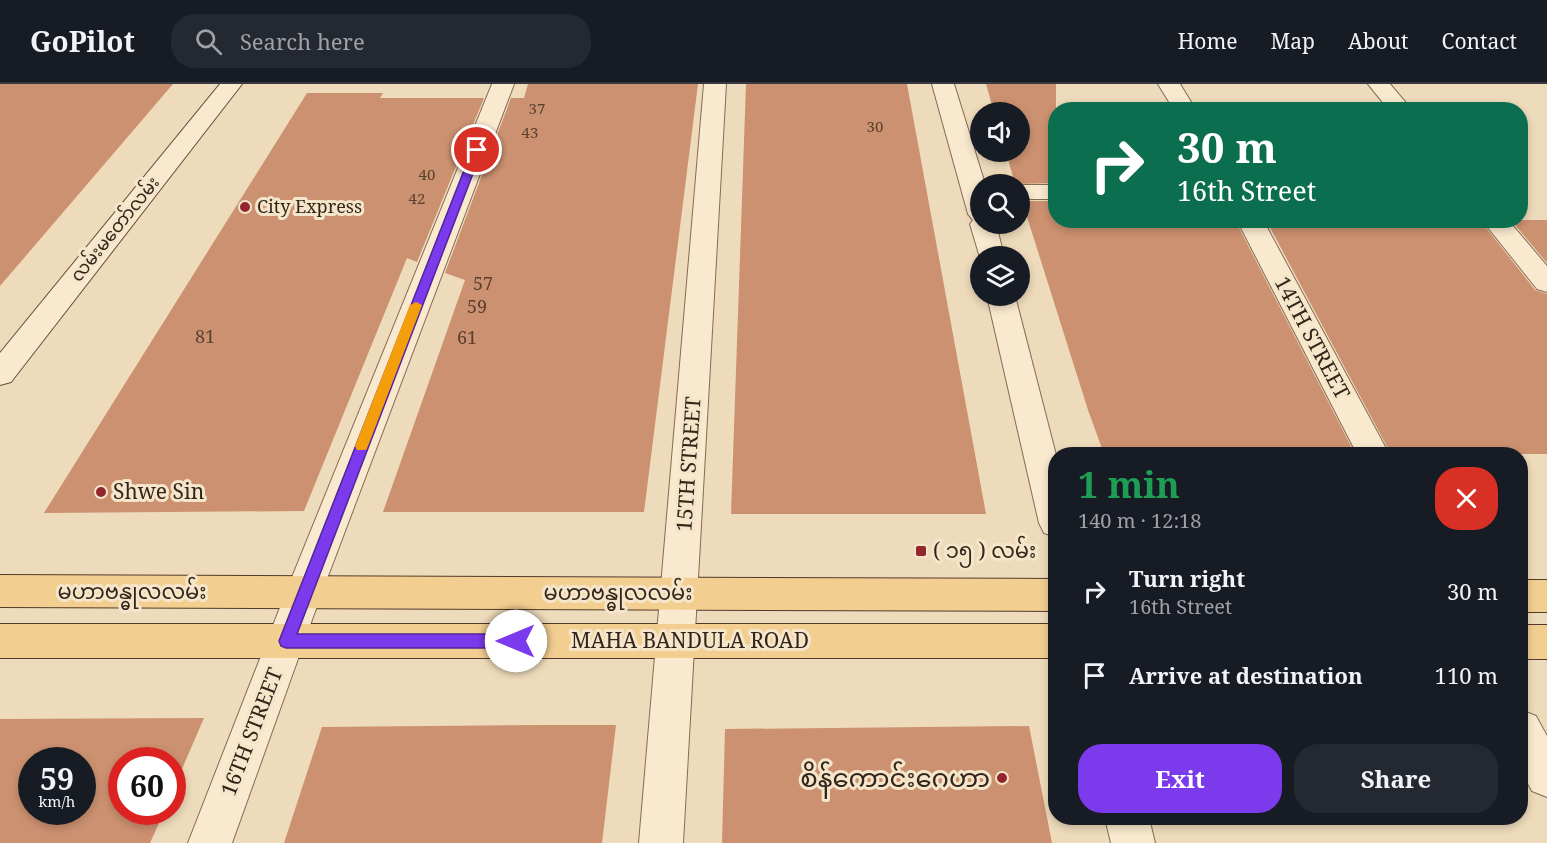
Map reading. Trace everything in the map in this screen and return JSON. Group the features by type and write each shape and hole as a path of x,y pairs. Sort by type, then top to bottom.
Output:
{"main road":[{"name":"မဟာဗန္ဓုလလမ်း","path":"0,591 1048,595"},
{"path":"1528,596 1547,596"},
{"name":"MAHA BANDULA ROAD","path":"0,641 1048,642"},
{"path":"1528,642 1547,642"}],"street":[{"name":"လမ်းမတော်လမ်း","path":"0,374 231,84"},
{"name":"16TH STREET","path":"210,843 304,592 503,84"},
{"name":"15TH STREET","path":"661,843 716,84"},
{"path":"943,84 971,174"},
{"path":"1169,84 1180,102"},
{"path":"1379,84 1394,102"},
{"path":"1030,192 1048,192"},
{"name":"14TH STREET","path":"1254,228 1369,447"},
{"path":"1501,228 1547,283"},
{"path":"1003,306 1048,490"},
{"path":"1528,742 1547,776"},
{"path":"1129,825 1133,843"}],"building":[{"path":"0,84 173,84 0,286"},
{"path":"528,84 698,84 644,512 383,512 465,280 445,273 511,98 524,98"},
{"path":"746,84 907,84 986,514 731,514"},
{"path":"986,84 1056,84 1056,102 1048,102 1048,183 1030,184 1030,174 1012,174 1009,162 1030,162 1030,102 991,102"},
{"path":"307,93 383,93 380,98 484,98 417,262 407,258 304,511 44,513"},
{"path":"1030,201 1048,201 1048,228 1239,228 1351,447 1101,447 1030,226"},
{"path":"1528,220 1547,220 1547,263 1518,228 1528,228"},
{"path":"1270,228 1486,228 1535,290 1547,294 1547,454 1528,454 1528,447 1387,447"},
{"path":"204,718 186,760 186,747 108,747 108,825 158,825 150,843 0,843 0,719"},
{"path":"616,725 602,843 284,843 322,727"},
{"path":"1029,726 1052,843 722,843 725,729"}],"slow traffic":[{"path":"361,446 416,305"}],"place":[{"name":"City Express","path":"245,207"},
{"name":"Shwe Sin","path":"101,492"},
{"name":"( ၁၅ ) လမ်း","path":"921,551"},
{"name":"စိန်ကောင်းဂေဟာ","path":"1002,778"}],"route":[{"path":"477,150 286,641 516,641"}]}
